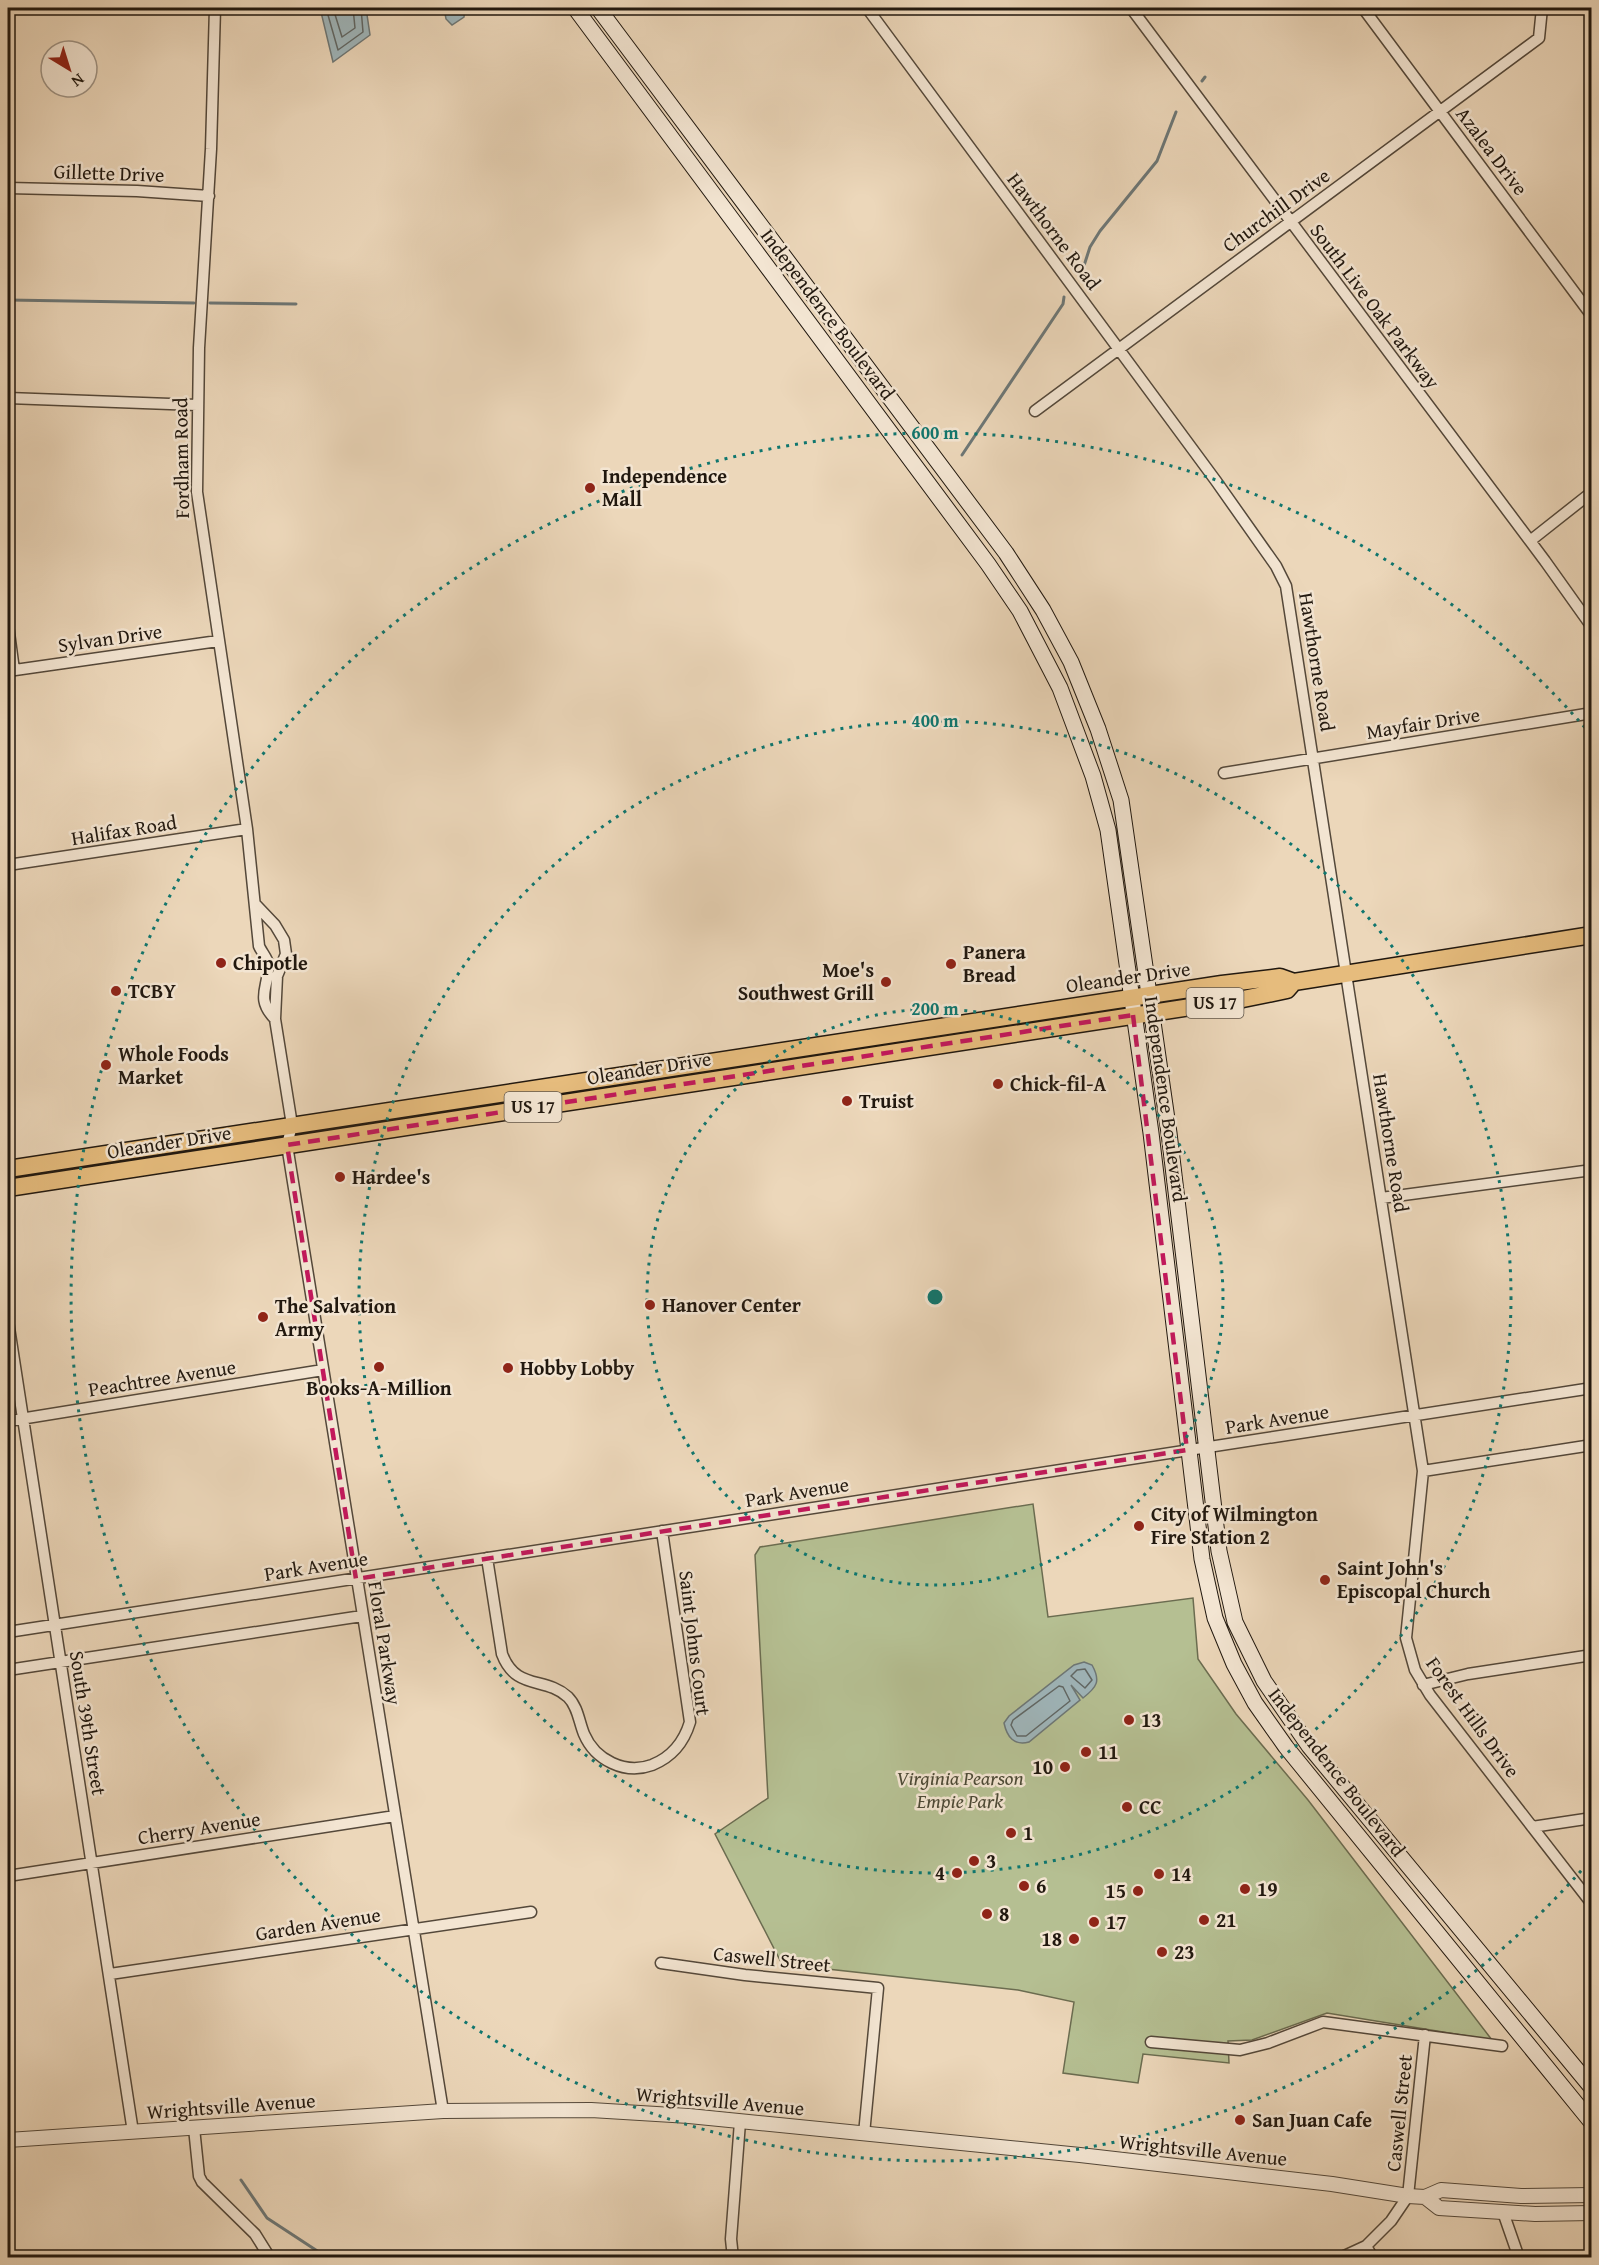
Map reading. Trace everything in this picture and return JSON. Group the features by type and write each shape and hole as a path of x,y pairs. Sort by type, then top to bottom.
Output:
{"main road":[{"name":"Independence Boulevard","path":"575,8 1020,611 1050,667 1070,711 1093,776 1111,844 1151,1133 1197,1533 1215,1618 1234,1664 1255,1703 1307,1774 1592,2124"},
{"name":"Independence Boulevard","path":"598,8 1006,553 1063,646 1088,701 1112,768 1126,829 1169,1133 1224,1579 1235,1622 1264,1681 1309,1746 1592,2088"},
{"path":"926,481 934,481 942,485 1006,553"},
{"name":"Oleander Drive","path":"8,1169 1131,997 1280,977 1294,982 1592,935"},
{"name":"Oleander Drive","path":"8,1188 1152,1013 1287,990 1294,982"}],"street":[{"name":"Fordham Road","path":"215,8 196,469 199,517 247,829 256,905 254,916 259,946 268,962 263,997 266,1009 275,1019"},
{"name":"Hawthorne Road","path":"867,8 1119,349 1281,574 1290,598 1416,1416"},
{"name":"South Live Oak Parkway","path":"1131,8 1592,627"},
{"name":"Azalea Drive","path":"1363,8 1592,316"},
{"name":"Churchill Drive","path":"1035,411 1539,38 1542,8"},
{"name":"Gillette Drive","path":"8,188 137,191 208,196"},
{"path":"8,398 197,405"},
{"path":"1530,541 1592,492"},
{"path":"8,625 11,671"},
{"name":"Sylvan Drive","path":"11,671 218,641"},
{"name":"Mayfair Drive","path":"1224,773 1592,713"},
{"name":"Halifax Road","path":"8,866 247,829"},
{"name":"Fordham Road","path":"256,905 275,925 284,940 286,954 277,976 275,1019 292,1125 287,1144"},
{"name":"Floral Parkway","path":"287,1144 442,2111"},
{"path":"1381,1198 1592,1170"},
{"name":"South 39th Street","path":"8,1321 133,2132"},
{"name":"Peachtree Avenue","path":"8,1421 322,1370"},
{"name":"Park Avenue","path":"8,1632 1592,1388"},
{"name":"Forest Hills Drive","path":"1416,1416 1423,1471 1406,1638 1410,1659 1423,1685 1592,1904"},
{"path":"1423,1471 1592,1445"},
{"name":"Saint Johns Court","path":"487,1558 502,1653 509,1667 524,1680 554,1689 570,1698 587,1740 603,1758 621,1767 642,1768 660,1762 671,1754 682,1739 690,1722 662,1531"},
{"path":"8,1670 362,1616"},
{"path":"1423,1685 1468,1674 1592,1655"},
{"name":"Cherry Avenue","path":"8,1876 395,1816"},
{"path":"1532,1827 1592,1818"},
{"name":"Garden Avenue","path":"110,1974 414,1927 531,1912"},
{"name":"Caswell Street","path":"661,1964 745,1976 878,1988 864,2134"},
{"name":"Caswell Street","path":"1150,2042 1240,2050 1268,2043 1323,2022 1502,2046"},
{"name":"Caswell Street","path":"1408,2196 1425,2034"},
{"name":"Wrightsville Avenue","path":"8,2140 442,2111 591,2110 864,2134 1332,2184 1408,2196 1425,2197 1442,2190 1521,2196 1592,2195"},
{"path":"733,2258 731,2239 740,2122"},
{"path":"194,2128 199,2176 202,2182 255,2234 270,2258"},
{"path":"1340,2258 1366,2246 1391,2221 1408,2196"},
{"name":"Wrightsville Avenue","path":"1425,2197 1439,2208 1503,2212 1592,2213"},
{"path":"1503,2212 1519,2258"},
{"path":"1366,2246 1373,2258"}],"highlighted area":[{"path":"1133,1015 1187,1450 356,1579 287,1145"}],"green space":[{"name":"Virginia Pearson Empie Park","path":"1033,1504 1048,1617 1193,1598 1198,1659 1236,1714 1308,1800 1492,2040 1327,2013 1252,2040 1228,2041 1229,2063 1143,2054 1138,2083 1063,2073 1074,2002 1018,1990 782,1964 715,1834 768,1798 755,1555 760,1547"}],"water":[{"path":"320,8 366,8 370,35 333,62"},
{"path":"444,8 465,8 464,17 452,25 446,19"},
{"path":"1084,1662 1092,1665 1096,1675 1097,1680 1092,1690 1083,1698 1071,1685 1080,1700 1029,1742 1019,1743 1012,1739 1004,1723 1009,1716 1074,1665"}],"waterway":[{"path":"1202,81 1205,77"},
{"path":"1080,278 1090,247 1100,231 1157,161 1176,112"},
{"path":"962,455 1063,304 1064,297"},
{"path":"8,300 194,303"},
{"path":"210,303 296,304"},
{"path":"241,2180 267,2218 328,2258"}],"place":[{"name":"Independence Mall","path":"590,488"},
{"name":"Chipotle","path":"221,963"},
{"name":"Panera Bread","path":"951,964"},
{"name":"Moe's Southwest Grill","path":"886,982"},
{"name":"TCBY","path":"116,991"},
{"name":"Whole Foods Market","path":"106,1065"},
{"name":"Chick-fil-A","path":"998,1084"},
{"name":"Truist","path":"847,1101"},
{"name":"Hardee's","path":"340,1177"},
{"name":"Hanover Center","path":"650,1305"},
{"name":"The Salvation Army","path":"263,1317"},
{"name":"Books-A-Million","path":"379,1367"},
{"name":"Hobby Lobby","path":"508,1368"},
{"name":"City of Wilmington Fire Station 2","path":"1139,1526"},
{"name":"Saint John's Episcopal Church","path":"1325,1580"},
{"name":"13","path":"1129,1720"},
{"name":"11","path":"1086,1752"},
{"name":"10","path":"1065,1767"},
{"name":"CC","path":"1127,1807"},
{"name":"1","path":"1011,1833"},
{"name":"3","path":"974,1861"},
{"name":"4","path":"957,1873"},
{"name":"14","path":"1159,1874"},
{"name":"6","path":"1024,1886"},
{"name":"19","path":"1245,1889"},
{"name":"15","path":"1138,1891"},
{"name":"8","path":"987,1914"},
{"name":"21","path":"1204,1920"},
{"name":"17","path":"1094,1922"},
{"name":"18","path":"1074,1939"},
{"name":"23","path":"1162,1952"},
{"name":"San Juan Cafe","path":"1240,2120"}]}
